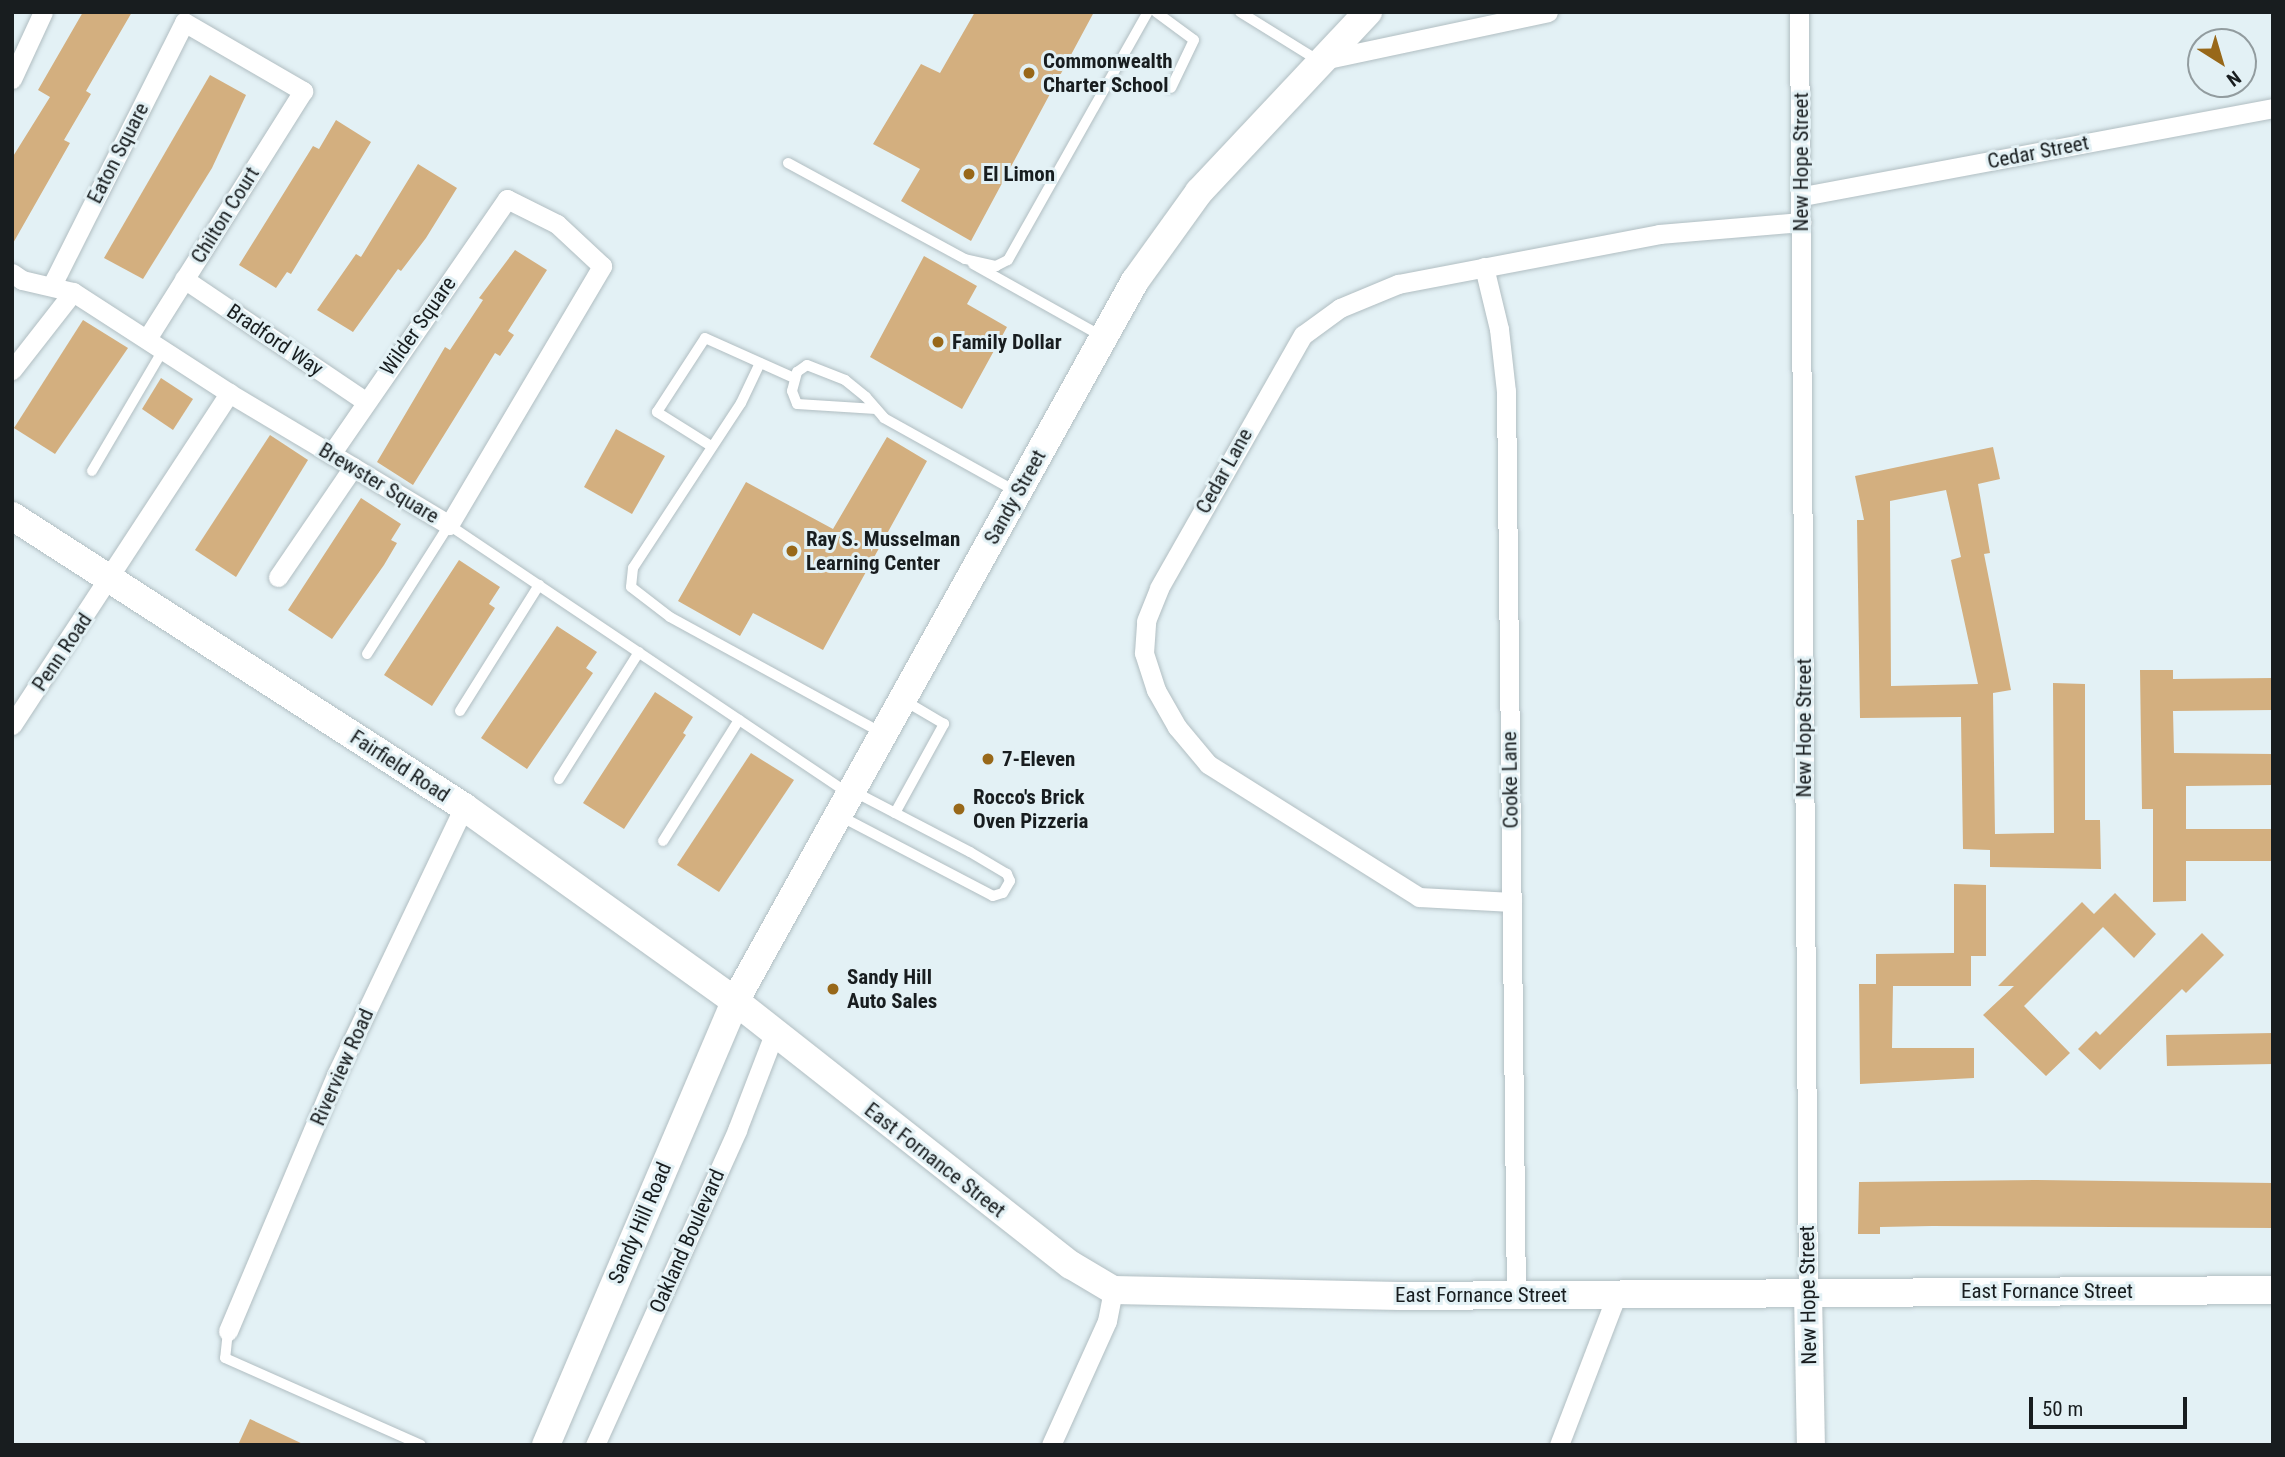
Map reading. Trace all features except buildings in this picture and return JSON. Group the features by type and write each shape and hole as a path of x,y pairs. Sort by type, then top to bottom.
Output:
{"main road":[{"name":"Sandy Street","path":"735,1001 1103,338 1165,236 1199,192 1319,61 1368,12"},
{"name":"Fairfield Road","path":"12,516 464,807 735,1001 774,1034"},
{"name":"Sandy Hill Road","path":"546,1445 735,1001"},
{"name":"East Fornance Street","path":"774,1034 1071,1265 1113,1290 1617,1294 2273,1290"},
{"name":"New Hope Street","path":"1808,1293 1811,1445"}],"street":[{"path":"12,79 43,12"},
{"path":"1319,61 1548,12"},
{"name":"New Hope Street","path":"1799,12 1808,1293"},
{"name":"Eaton Square","path":"52,285 184,22 303,91"},
{"name":"Chilton Court","path":"155,344 184,279 303,91"},
{"name":"Cedar Street","path":"1802,196 2273,108"},
{"name":"Brewster Square","path":"12,273 22,280 73,292 229,393 449,525 602,266 557,224 507,199"},
{"name":"Wilder Square","path":"331,454 365,401 507,199"},
{"name":"Cedar Lane","path":"1512,902 1419,897 1208,764 1177,727 1156,690 1144,653 1146,621 1158,588 1303,335 1340,307 1398,284 1659,234 1801,222"},
{"name":"Cooke Lane","path":"1484,267 1499,330 1506,391 1516,1294"},
{"name":"Bradford Way","path":"184,279 365,401"},
{"path":"12,370 73,292"},
{"name":"Penn Road","path":"12,725 111,579 229,393"},
{"path":"278,577 353,467"},
{"name":"Riverview Road","path":"228,1331 336,1075 464,807"},
{"name":"Oakland Boulevard","path":"595,1445 737,1130 774,1034"},
{"path":"1051,1445 1108,1321 1113,1290"},
{"path":"1559,1445 1617,1294"}],"lane":[{"path":"965,259 996,266 1008,260 1147,12"},
{"path":"1156,12 1194,40 1171,88"},
{"path":"1240,12 1319,61"},
{"path":"788,163 1103,338"},
{"path":"712,446 657,412 705,338 794,378"},
{"path":"92,471 155,344"},
{"path":"760,363 741,403 633,568 631,587 670,617 884,734"},
{"path":"876,409 797,404 793,399 794,378 807,365 821,368 852,385 876,409 884,418 1017,492"},
{"path":"366,654 449,525 739,720 847,800 993,896 1003,892 1010,881 1007,874 895,813 847,800"},
{"path":"460,711 539,585"},
{"path":"559,779 639,652"},
{"path":"895,813 944,724 902,699"},
{"path":"663,841 739,720"},
{"path":"228,1331 225,1358 421,1445"}],"place":[{"name":"Commonwealth Charter School","path":"1029,73"},
{"name":"El Limon","path":"969,174"},
{"name":"Family Dollar","path":"938,342"},
{"name":"Ray S. Musselman Learning Center","path":"792,551"},
{"name":"7-Eleven","path":"988,759"},
{"name":"Rocco's Brick Oven Pizzeria","path":"959,809"},
{"name":"Sandy Hill Auto Sales","path":"833,989"}]}
